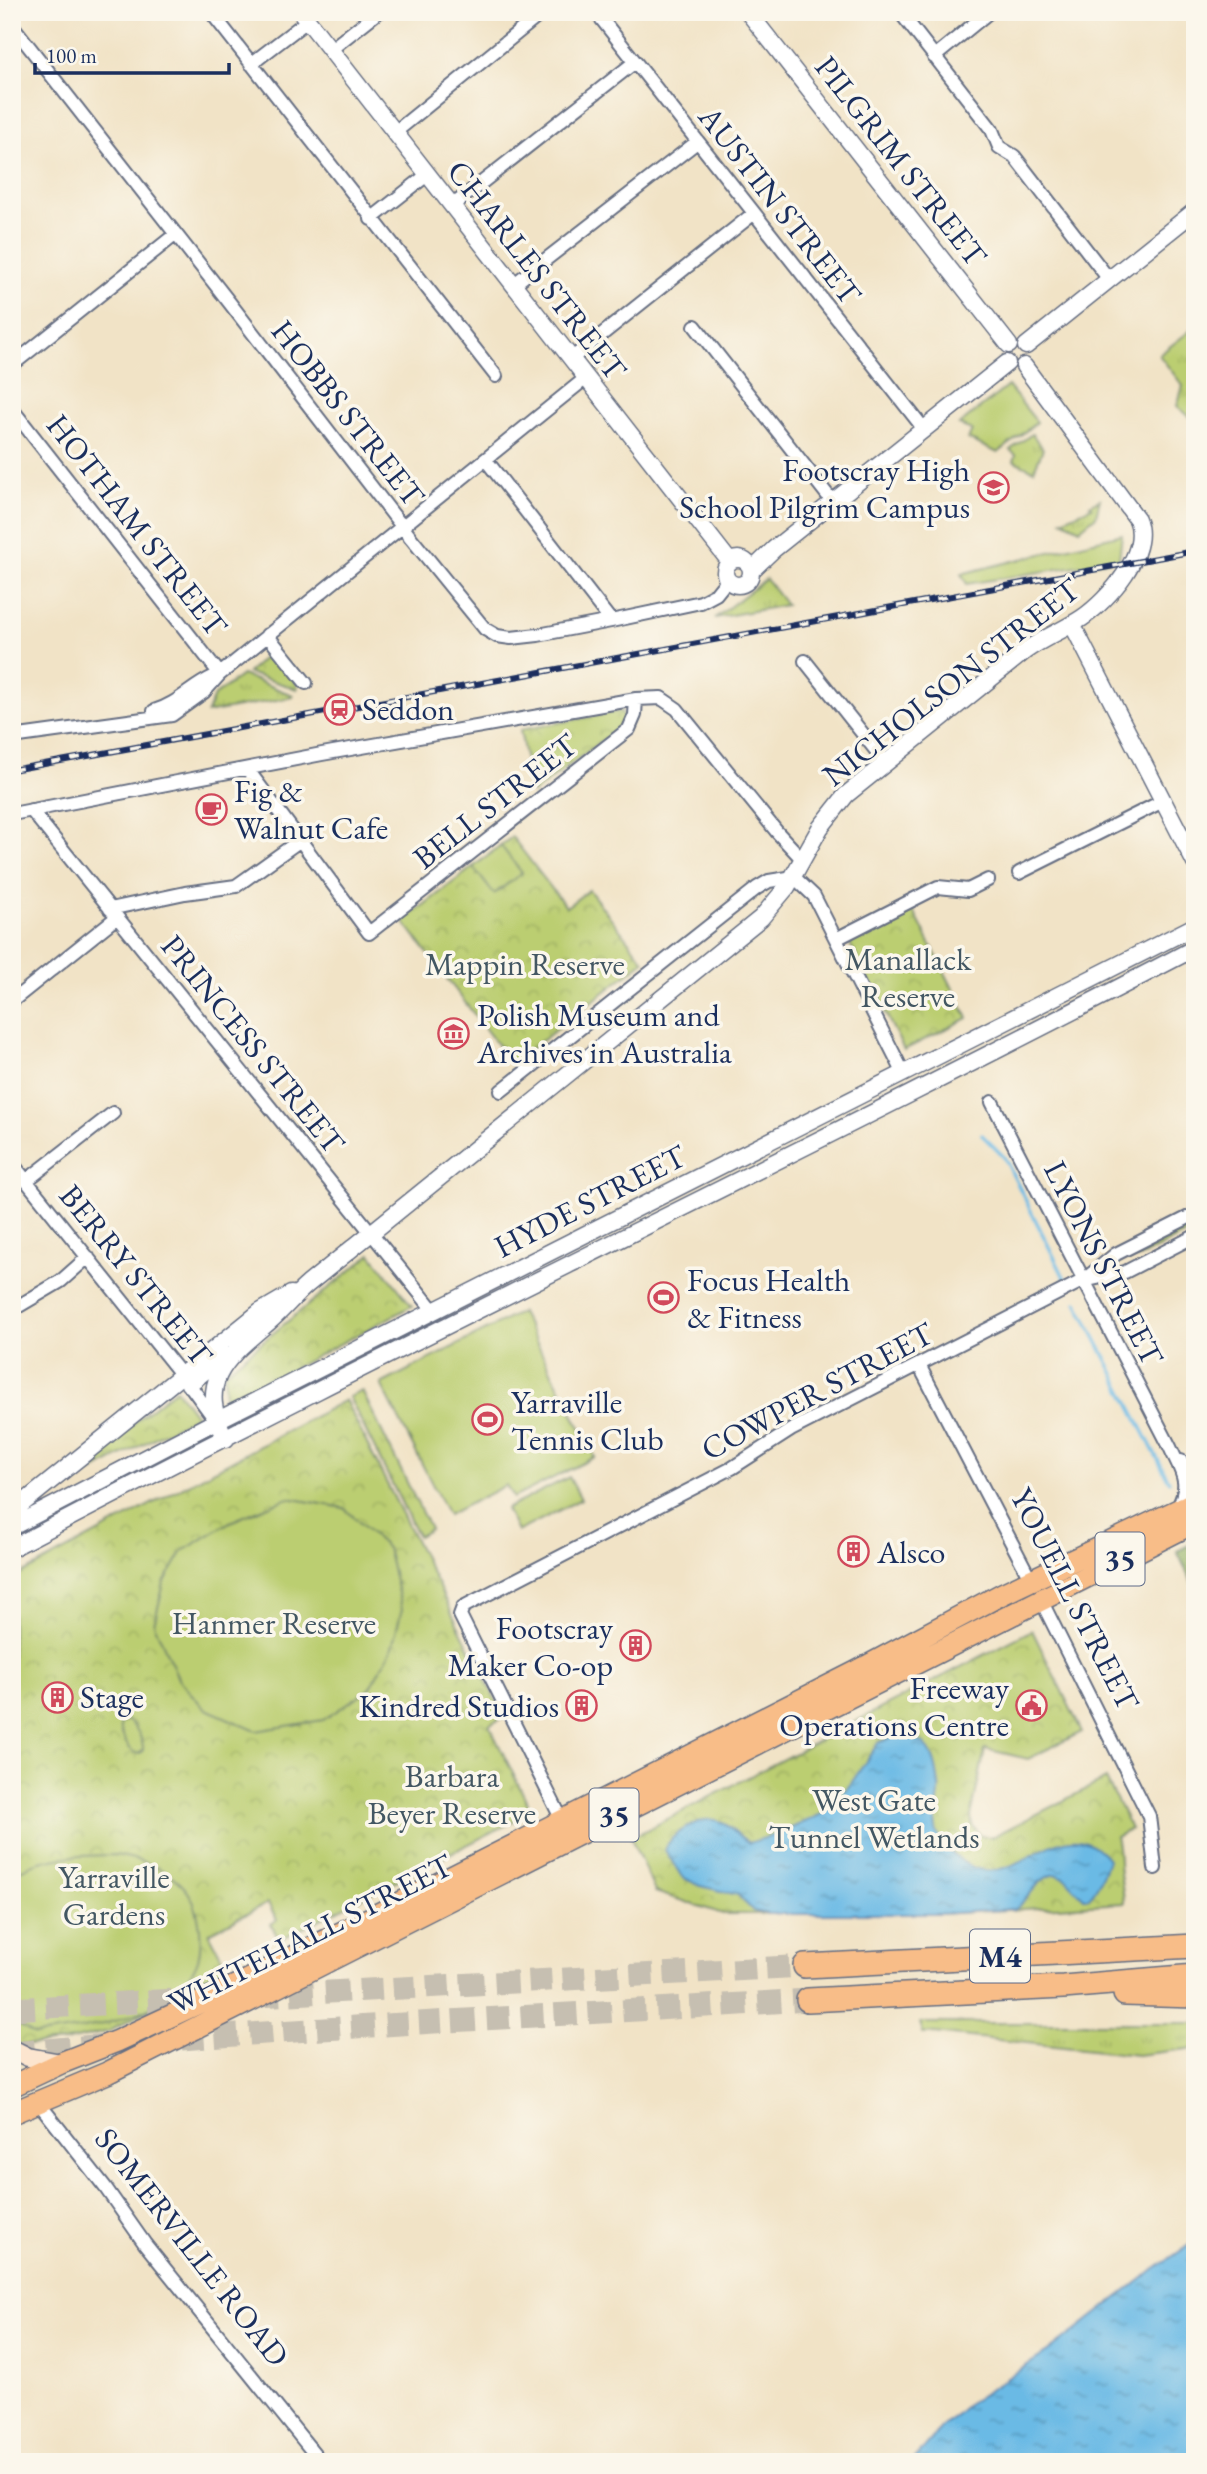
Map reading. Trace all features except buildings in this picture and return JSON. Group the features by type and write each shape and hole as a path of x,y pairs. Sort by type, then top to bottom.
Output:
{"highway":[{"name":"M4","path":"805,1966 1195,1946"},
{"name":"M4","path":"808,2000 1063,1987 1195,1976"},
{"path":"1063,1987 1109,1994 1195,1996"}],"main road":[{"name":"WHITEHALL STREET","path":"806,1708 1031,1580 1186,1506"},
{"name":"WHITEHALL STREET","path":"15,2079 117,2041 246,1981 567,1828 806,1708 1041,1601 1195,1522"},
{"name":"YOUELL STREET","path":"1031,1580 1041,1601"},
{"name":"WHITEHALL STREET","path":"12,2113 107,2073 567,1828"},
{"path":"12,2049 28,2057 61,2063"},
{"name":"SOMERVILLE ROAD","path":"15,2079 38,2102"}],"street":[{"path":"211,12 496,376"},
{"path":"330,50 377,12"},
{"path":"394,133 543,12"},
{"name":"AUSTIN STREET","path":"596,12 924,429"},
{"name":"PILGRIM STREET","path":"748,12 1018,345"},
{"path":"900,12 992,131 999,147 1014,156 1108,278"},
{"path":"934,57 989,12"},
{"path":"251,64 304,17"},
{"name":"CHARLES STREET","path":"304,17 730,562"},
{"name":"HOBBS STREET","path":"12,25 480,624 497,636 511,638 538,635 701,602 716,594 727,579"},
{"path":"452,206 635,62"},
{"path":"513,285 697,142"},
{"path":"371,219 427,174"},
{"path":"1018,345 1029,356 1024,366 1013,367 1007,363 1004,355 1195,211"},
{"path":"571,359 753,214"},
{"path":"12,365 176,234"},
{"path":"695,327 833,502"},
{"path":"749,567 738,559 730,562 725,570 727,579 735,585 748,580 749,567 1007,363"},
{"name":"NICHOLSON STREET","path":"216,1421 213,1394 216,1377 228,1360 303,1288 761,918 794,877 832,810 846,795 1032,646 1044,637 1072,624 1097,606 1133,562 1141,539 1138,519 1024,366"},
{"path":"12,745 62,732 177,713 267,635 586,378"},
{"name":"HOTHAM STREET","path":"12,409 220,674"},
{"path":"486,460 611,621"},
{"path":"1072,624 1195,863"},
{"path":"267,635 306,683"},
{"path":"805,662 886,763"},
{"path":"12,814 322,754 636,699 661,698 677,709 803,860"},
{"name":"BELL STREET","path":"299,841 369,933 628,729 635,715 636,699"},
{"path":"12,737 62,732"},
{"path":"12,1001 114,913 185,893 236,886 299,841 248,770"},
{"path":"1019,873 1163,801"},
{"name":"PRINCESS STREET","path":"30,810 434,1311"},
{"path":"501,1091 761,885 794,877 810,890 904,1074"},
{"path":"836,939 938,887 968,890 988,880"},
{"name":"HYDE STREET","path":"12,1527 216,1421 1195,926"},
{"name":"HYDE STREET","path":"12,1548 1195,948"},
{"path":"964,1043 973,1061"},
{"name":"LYONS STREET","path":"992,1102 1170,1447 1186,1485 1186,1506"},
{"path":"26,1181 113,1112"},
{"name":"BERRY STREET","path":"12,1163 186,1379 216,1421"},
{"name":"COWPER STREET","path":"567,1828 460,1615 463,1607 732,1468 791,1430 1084,1280 1116,1254 1195,1214"},
{"name":"COWPER STREET","path":"1084,1280 1125,1272 1195,1236"},
{"path":"12,1310 61,1281 88,1257"},
{"name":"NICHOLSON STREET","path":"12,1512 186,1379 260,1312 303,1288"},
{"path":"434,1311 448,1325"},
{"path":"186,1379 256,1333"},
{"name":"YOUELL STREET","path":"919,1365 1031,1580"},
{"path":"216,1421 226,1439"},
{"name":"LYONS STREET","path":"1170,1447 1195,1476"},
{"name":"YOUELL STREET","path":"1041,1601 1149,1816 1155,1868"},
{"name":"SOMERVILLE ROAD","path":"38,2102 99,2178 145,2244 321,2462"}],"green space":[{"path":"1195,327 1195,413 1190,417 1177,406 1183,386 1159,355"},
{"path":"1008,386 1037,422 998,453 968,439 972,430 959,425"},
{"path":"1032,434 1043,449 1034,470 1014,461 1016,455 1010,450"},
{"path":"1100,499 1096,516 1080,529 1062,520 1092,507 1090,505"},
{"path":"1122,534 1119,559 967,584 961,574"},
{"path":"766,579 786,605 715,618"},
{"path":"270,651 298,686 297,689 248,673"},
{"path":"242,675 293,695 207,713 214,696"},
{"path":"621,711 625,719 622,725 532,794 520,730"},
{"name":"Mappin Reserve","path":"512,837 566,907 589,890 644,961 512,1064 403,921"},
{"path":"501,846 522,873 494,894 473,867"},
{"name":"Manallack Reserve","path":"911,906 968,1018 904,1050 847,938"},
{"path":"1195,1218 1195,1229 1139,1258 1130,1255 1133,1250"},
{"path":"371,1254 412,1306 224,1405 225,1372"},
{"name":"Yarraville Tennis Club","path":"521,1312 595,1457 513,1498 506,1485 448,1515 381,1384"},
{"path":"176,1389 196,1416 36,1501"},
{"path":"362,1391 430,1529 418,1536 349,1397"},
{"path":"345,1400 504,1717 489,1725 532,1812 279,1940 271,1924 277,1920 268,1903 209,1933 227,1967 110,2031 64,2042 18,2046 12,2040 12,1579"},
{"path":"569,1477 581,1499 517,1532 506,1509"},
{"name":"Hanmer Reserve","path":"288,1498 344,1508 387,1548 402,1609 391,1651 369,1689 323,1720 256,1731 204,1708 179,1680 154,1624 164,1583 183,1551 230,1522"},
{"path":"1195,1542 1195,1589 1177,1551"},
{"name":"West Gate Tunnel Wetlands","path":"1032,1630 1082,1732 1028,1759 985,1749 971,1816 972,1825 981,1836 992,1837 1106,1779 1131,1829 1116,1837 1124,1903 939,1914 723,1914 655,1892 631,1838"},
{"path":"126,1720 136,1728 140,1737 143,1750 139,1754 128,1747 124,1738 120,1724"},
{"name":"Yarraville Gardens","path":"115,1855 160,1869 188,1892 199,1920 200,1951 196,1965 172,1994 141,2012 88,2027 35,2035 12,2021 12,1875 23,1868 48,1860"},
{"path":"920,2023 1195,2023 1195,2048 1137,2055 923,2034"}],"water":[{"path":"893,1737 918,1741 924,1744 932,1755 939,1788 936,1830 943,1843 956,1857 983,1870 1001,1869 1055,1844 1073,1840 1090,1844 1108,1859 1101,1880 1089,1898 1084,1898 1065,1878 1055,1874 1043,1880 1014,1909 939,1914 769,1914 753,1911 738,1895 700,1886 682,1877 665,1850 679,1833 702,1821 720,1821 749,1843 781,1833 824,1813 850,1785 878,1743"},
{"path":"1195,2241 1195,2452 1182,2462 912,2462 942,2427 969,2403 1049,2351 1157,2267"}],"waterway":[{"path":"982,1135 1004,1157 1066,1281"},
{"path":"1077,1302 1169,1481"}],"tunnel":[{"path":"257,1996 805,1966"},
{"path":"12,2009 212,1998"},
{"path":"12,2053 310,2030 808,2000"}],"railway":[{"path":"12,770 1195,551"}],"place":[{"name":"Footscray High School Pilgrim Campus","path":"993,488"},
{"name":"Seddon","path":"339,709"},
{"name":"Fig & Walnut Cafe","path":"211,809"},
{"name":"Polish Museum and Archives in Australia","path":"454,1033"},
{"name":"Focus Health & Fitness","path":"664,1298"},
{"name":"Yarraville Tennis Club","path":"488,1420"},
{"name":"Alsco","path":"854,1552"},
{"name":"Footscray Maker Co-op","path":"636,1646"},
{"name":"Stage","path":"57,1697"},
{"name":"Kindred Studios","path":"582,1706"},
{"name":"Freeway Operations Centre","path":"1032,1706"}],"park label":[{"name":"Barbara Beyer Reserve","path":"452,1794"}]}
